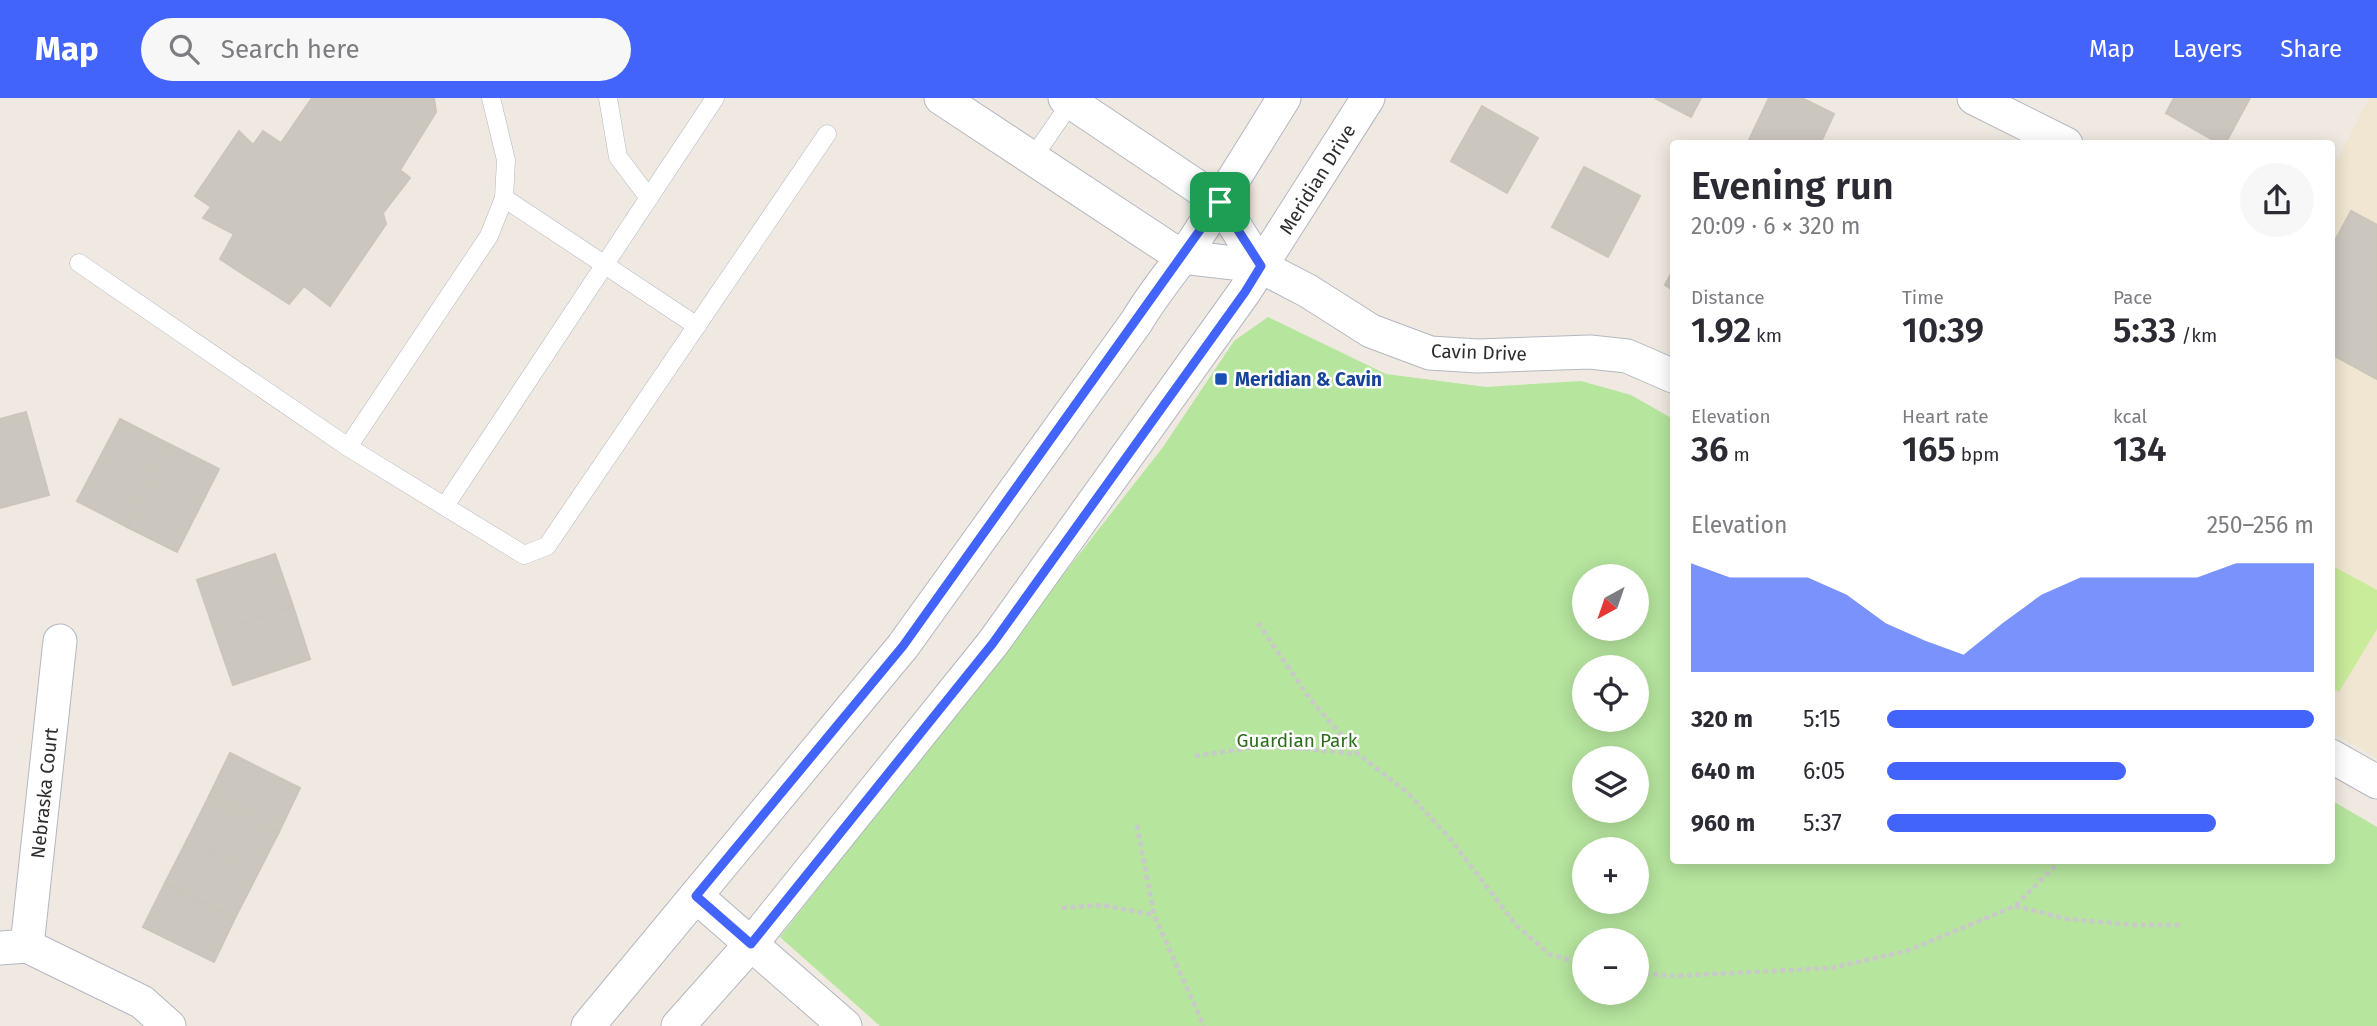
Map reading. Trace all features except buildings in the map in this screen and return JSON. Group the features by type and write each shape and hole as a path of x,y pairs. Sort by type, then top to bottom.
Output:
{"street":[{"name":"Cavin Drive","path":"941,98 1182,257 1261,266 1308,291 1371,331 1430,354 1478,356 1590,352 1627,356 1670,375"},
{"path":"588,1026 903,646 1138,321 1149,301 1220,202 1284,98"},
{"name":"Meridian Drive","path":"678,1026 751,944 993,643 1210,342 1368,98"},
{"path":"1975,98 2058,140"},
{"name":"Cavin Drive","path":"1070,99 1220,202 1261,266"},
{"name":"Nebraska Court","path":"14,947 60,641"},
{"path":"2335,758 2377,782"},
{"path":"696,896 845,1026"},
{"path":"14,947 142,1002 169,1026"}],"lane":[{"path":"348,446 489,236 504,198 506,160 491,98"},
{"path":"608,98 618,157 649,198"},
{"path":"445,506 715,98"},
{"path":"1032,159 1070,99"},
{"path":"79,263 348,446 524,555 547,546 827,134"},
{"path":"504,198 697,326"}],"path":[{"path":"1258,623 1310,699 1358,754 1407,792 1448,836 1516,925 1549,954 1572,961"},
{"path":"1195,756 1256,747 1307,748 1358,754"},
{"path":"1136,825 1154,915 1204,1026"},
{"path":"1649,973 1673,976 1754,974 1831,968 1907,951 2015,906 2057,864"},
{"path":"1062,908 1102,905 1154,915"},
{"path":"2015,906 2067,919 2134,925 2180,925"}],"shaded area":[{"path":"2369,98 2377,98 2377,758 2335,734 2335,164"}],"green space":[{"name":"Guardian Park","path":"1268,317 1386,374 1486,387 1581,381 1631,395 1670,417 1670,864 2335,864 2335,802 2377,827 2377,1026 880,1026 780,937 1163,447 1234,341"},
{"path":"2335,567 2377,590 2377,629 2339,692 2335,690"}],"place":[{"name":"Meridian & Cavin","path":"1221,379"}],"route":[{"path":"1220,202 1261,266 1245,292 993,643 751,944 696,896 903,646 1138,321 1149,301 1220,202"}]}
